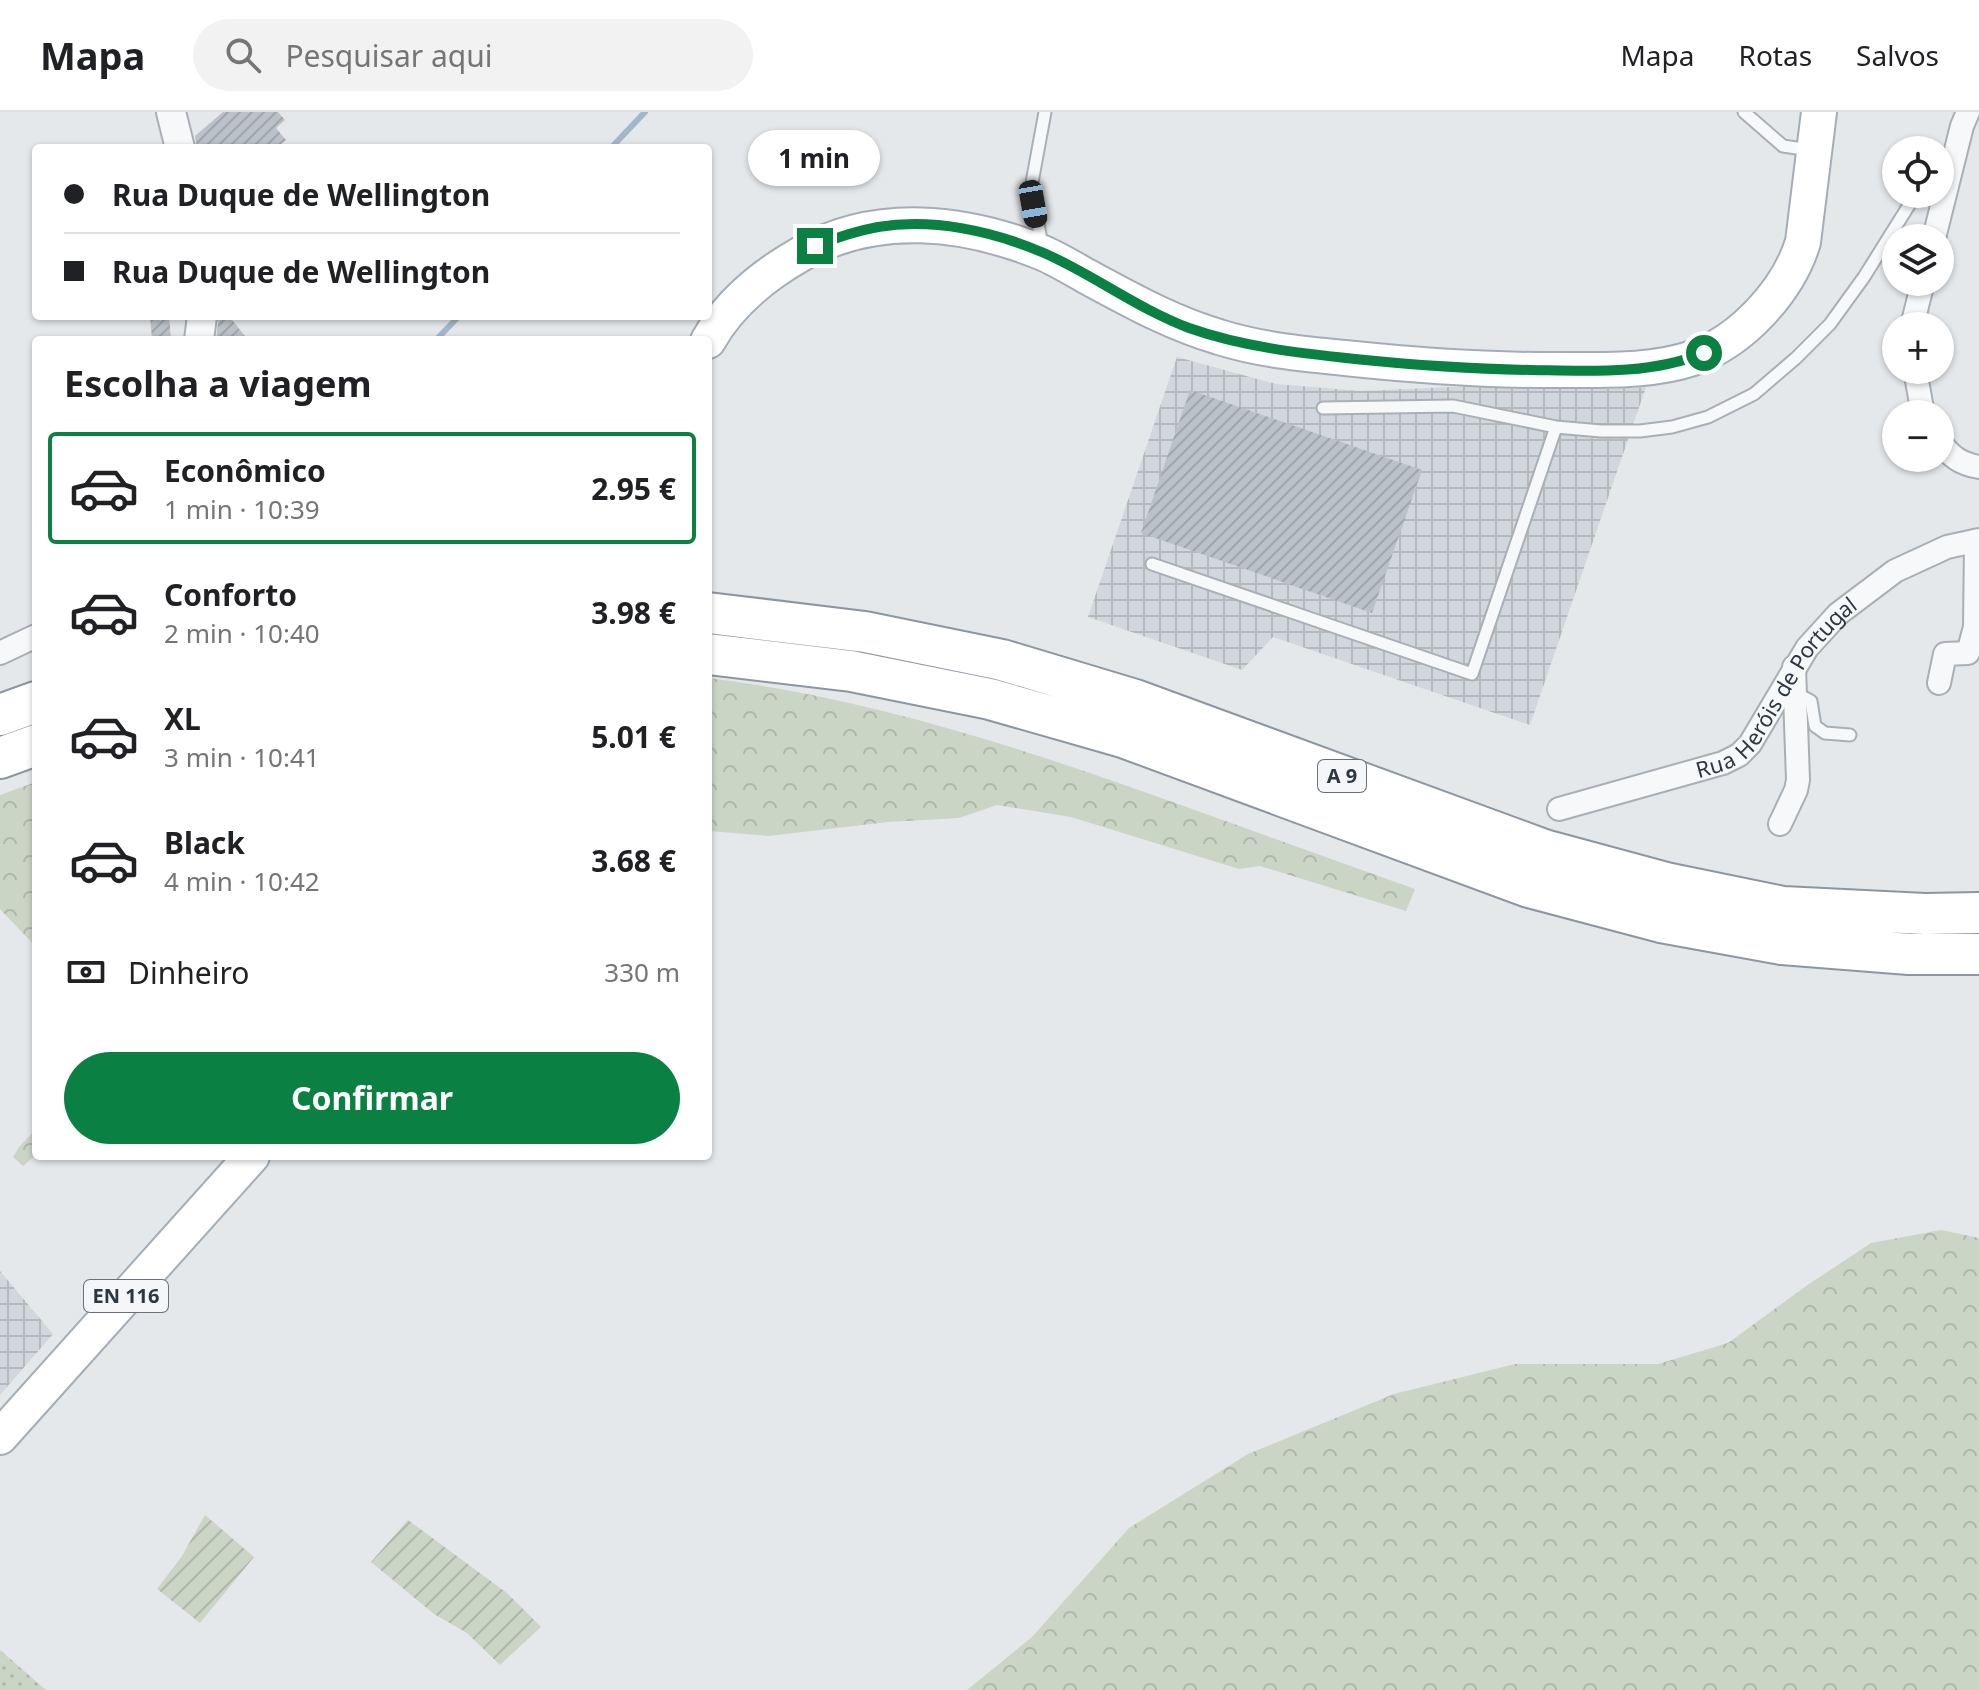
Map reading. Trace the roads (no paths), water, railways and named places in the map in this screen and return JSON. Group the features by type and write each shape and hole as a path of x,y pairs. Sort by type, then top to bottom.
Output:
{"highway":[{"name":"A 9","path":"712,613 865,632 1002,660 1135,700 1544,850 1666,883 1783,907 1925,914 1979,913"},
{"name":"A 9","path":"712,654 851,671 990,699 1123,737 1529,887 1661,922 1782,944 1909,954 1979,954"},
{"path":"0,715 32,703"},
{"path":"0,758 32,746"}],"main road":[{"path":"711,336 742,296 776,269 815,246 879,227 915,224 945,226 993,236 1044,253 1165,318 1221,338 1258,347 1379,362 1500,370 1604,370 1658,366 1685,360 1716,347 1748,323 1781,288 1794,267 1803,242 1819,112"},
{"name":"EN 116","path":"0,1437 248,1160"}],"street":[{"path":"171,112 179,144"},
{"path":"1954,146 1968,112"},
{"path":"1954,459 1979,467"},
{"path":"1939,683 1945,654 1973,654 1977,541"},
{"name":"Rua Heróis de Portugal","path":"1559,809 1723,763 1739,755 1750,744 1794,667 1838,614 1895,571 1947,547 1977,541"},
{"path":"0,653 32,638"},
{"path":"1780,824 1798,780 1794,667"}],"lane":[{"path":"1044,253 1031,188 1045,112"},
{"path":"1744,112 1783,146 1815,150"},
{"path":"1323,408 1453,406 1556,427 1601,431 1672,427 1708,417 1754,394 1830,324 1907,208"},
{"path":"1152,564 1472,674 1556,427"},
{"path":"1796,693 1811,701 1815,726 1825,733 1850,735"}],"waterway":[{"path":"615,144 645,112"},
{"path":"440,336 455,320"}]}
